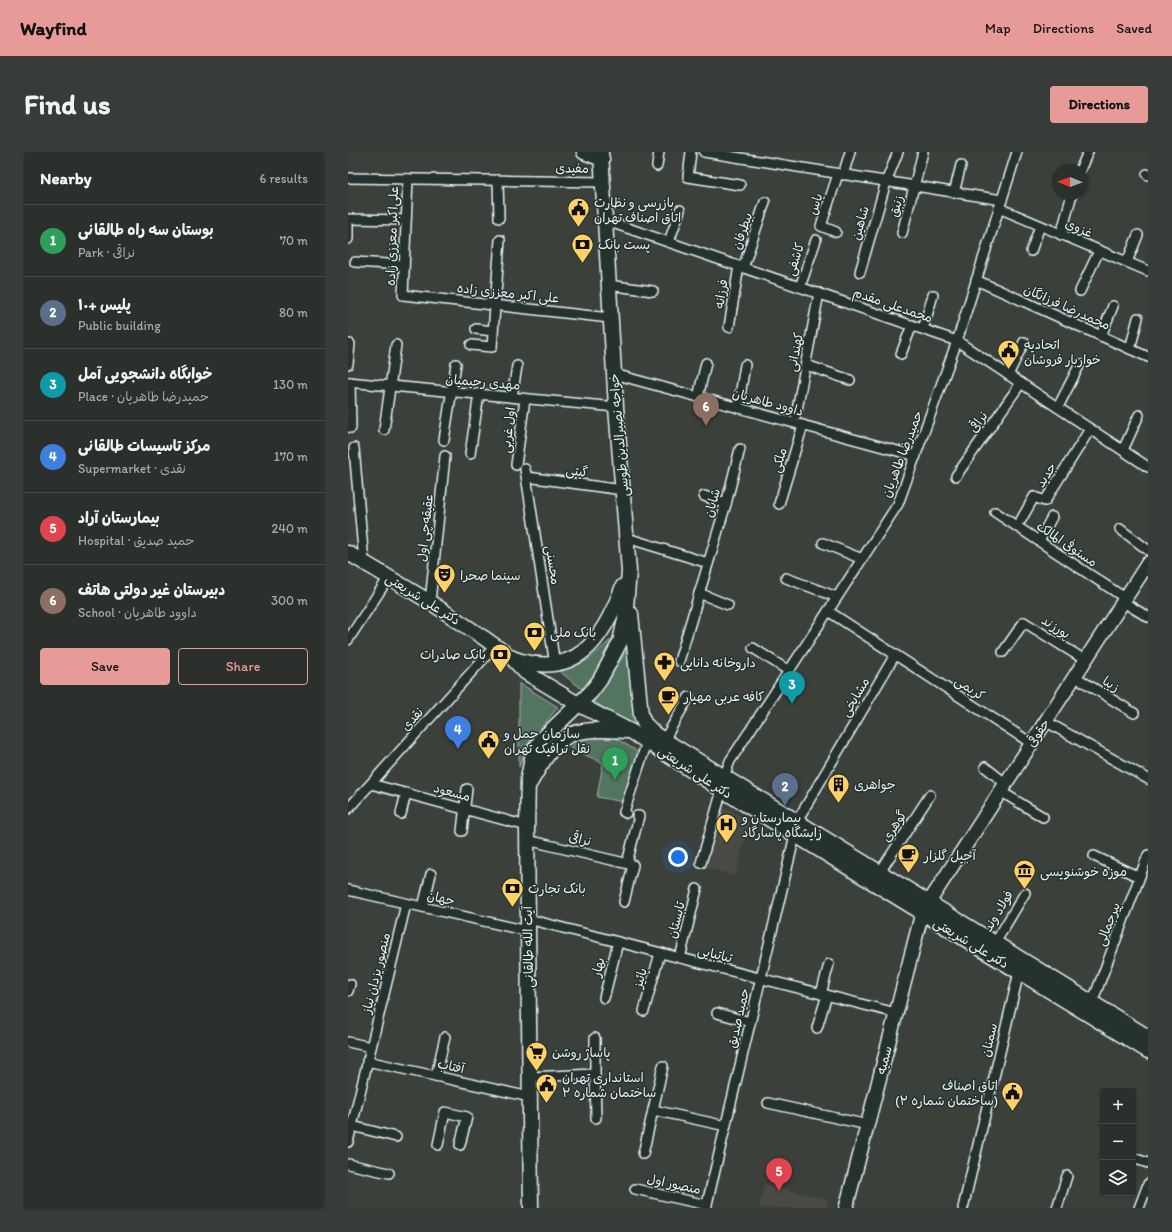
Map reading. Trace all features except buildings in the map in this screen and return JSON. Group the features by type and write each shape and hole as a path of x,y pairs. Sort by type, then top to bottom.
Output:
{"main road":[{"path":"584,152 601,156"},
{"name":"خواجه نصیرالدین طوسی","path":"578,704 600,680 620,642 625,619 629,571 616,407 601,156"},
{"name":"دکتر علی شریعتی","path":"348,553 430,602 496,646 512,658 525,672 578,704 632,732 647,742 723,783 925,907 1019,972 1148,1051"},
{"name":"حقوقی","path":"925,907 1148,563"},
{"path":"512,658 538,664 555,664 566,662 579,656 598,638 611,618 629,571"},
{"name":"دکتر علی شریعتی","path":"629,571 633,646 641,715 650,730 723,783"},
{"name":"آیت الله طالقانی","path":"531,1208 527,840 530,760 537,746 578,704"},
{"path":"528,787 545,756 555,745 573,733 596,729 632,732"},
{"name":"دکتر علی شریعتی","path":"796,828 880,872 925,907 995,943 1148,1037"},
{"name":"سمیه","path":"846,1208 925,907"}],"street":[{"path":"657,166 659,152"},
{"path":"691,152 688,177 740,185"},
{"name":"غزوی","path":"704,152 748,156 841,174 954,193 1000,204 1040,226 1148,271"},
{"path":"841,174 850,152"},
{"name":"شاهین","path":"860,272 886,182 898,152"},
{"name":"زنبق","path":"902,234 923,152"},
{"name":"حمیدرضا طاهریان","path":"701,863 730,761 898,504 957,340 1017,152"},
{"path":"1082,164 1086,153"},
{"path":"954,193 961,165"},
{"name":"یاس","path":"836,232 821,226 841,174"},
{"name":"مفیدی","path":"348,178 603,182"},
{"name":"علی‌اکبر معززی زاده","path":"403,295 408,179"},
{"path":"498,180 499,218"},
{"path":"1061,235 1070,200"},
{"name":"بیطرفان","path":"741,267 766,202"},
{"path":"670,242 680,210"},
{"path":"348,220 406,220"},
{"name":"محمدعلی مقدم","path":"604,220 957,340 1148,467"},
{"path":"348,225 348,239"},
{"path":"1031,251 1040,226"},
{"path":"1127,262 1138,235"},
{"path":"471,345 492,347 500,240"},
{"name":"کاشفی","path":"800,287 816,240"},
{"path":"1080,291 1099,251"},
{"path":"355,262 404,265"},
{"name":"فرزانه","path":"729,327 741,267"},
{"name":"محمدرضا فرزانگان","path":"976,280 1148,357"},
{"path":"608,285 653,291"},
{"name":"کهندانی","path":"796,415 819,294"},
{"name":"علی اکبر معززی زاده","path":"403,295 610,318"},
{"path":"923,329 933,295"},
{"path":"1101,336 1113,306"},
{"path":"1130,349 1138,318"},
{"path":"901,354 912,325"},
{"path":"476,329 493,331"},
{"path":"1008,374 1024,342"},
{"path":"348,364 350,344"},
{"path":"384,430 396,345"},
{"path":"698,397 706,363"},
{"path":"444,440 456,364"},
{"path":"1058,407 1080,364"},
{"path":"738,408 745,365"},
{"path":"806,365 850,380"},
{"path":"512,397 517,366"},
{"name":"داوود طاهریان","path":"614,374 916,456"},
{"path":"349,382 351,428"},
{"name":"مهدی رحیمیان","path":"349,382 616,407"},
{"name":"نراقی","path":"956,476 1021,383"},
{"path":"470,454 479,394"},
{"name":"اول غربی","path":"516,465 525,398"},
{"path":"1123,450 1139,415"},
{"name":"ملکی","path":"779,504 803,425"},
{"name":"جدید","path":"1021,520 1034,497 1045,501 1090,429"},
{"path":"354,448 364,562"},
{"name":"شایان","path":"679,660 726,504 740,449"},
{"name":"عقیقه‌چی اول","path":"430,602 445,456"},
{"name":"گیتی","path":"526,473 623,490"},
{"name":"محسنی","path":"526,473 555,664"},
{"path":"704,496 726,504"},
{"name":"مستوفی المالک","path":"995,512 1148,617"},
{"path":"1039,541 1052,517"},
{"path":"1120,529 1148,550"},
{"path":"627,538 708,563"},
{"path":"823,543 862,559"},
{"path":"348,640 389,577"},
{"path":"786,578 837,597"},
{"path":"699,593 728,605"},
{"path":"828,611 895,655"},
{"name":"پورزند","path":"1003,652 1024,622 1085,660"},
{"name":"نقدی","path":"348,809 496,646"},
{"path":"753,648 789,671"},
{"name":"کریمی","path":"895,655 1031,743"},
{"name":"مشایخی","path":"796,828 895,655"},
{"name":"زیبا","path":"1074,676 1134,713"},
{"path":"664,740 689,697"},
{"path":"1045,721 1148,779"},
{"path":"626,813 624,812 647,742"},
{"path":"985,767 1003,787 1043,817"},
{"name":"مسعود","path":"371,784 527,826"},
{"path":"462,831 467,789"},
{"path":"401,814 406,793"},
{"name":"گوهری","path":"880,872 930,795"},
{"path":"624,902 633,865 627,863 639,816 637,816"},
{"name":"حمید صدیق","path":"706,1206 796,828"},
{"name":"نراقی","path":"527,840 627,863"},
{"name":"پیرجمالی","path":"1092,1003 1148,855"},
{"path":"1094,856 1139,878"},
{"path":"423,907 431,874"},
{"name":"تابستان","path":"680,958 697,889"},
{"name":"جهان","path":"348,890 406,904 528,925"},
{"name":"فولاد وند","path":"995,943 1024,893"},
{"name":"منصور یزدان نیاز","path":"348,1142 406,904"},
{"name":"تباتبایی","path":"528,925 618,942 896,1013"},
{"name":"بهار","path":"604,998 618,942"},
{"name":"پائیز","path":"644,1011 660,953"},
{"path":"817,1028 829,964"},
{"name":"سمنان","path":"963,1208 1019,972"},
{"path":"717,1013 750,1022"},
{"path":"436,1076 445,1037"},
{"path":"595,1038 596,1118"},
{"path":"348,1042 371,1047"},
{"name":"آفتاب","path":"368,1062 530,1097"},
{"path":"643,1154 663,1066"},
{"path":"529,1077 595,1074"},
{"path":"768,1103 868,1125"},
{"path":"653,1110 726,1126"},
{"path":"438,1145 446,1112 467,1117 460,1145"},
{"path":"352,1126 396,1137"},
{"path":"1136,1159 1148,1163"},
{"path":"348,1164 389,1174"},
{"path":"1057,1208 1067,1176"},
{"path":"1139,1208 1148,1184"},
{"name":"منصور اول","path":"635,1189 706,1206"}],"shaded area":[{"name":"بیمارستان و زایشگاه پاسارگاد","path":"721,804 750,822 735,876 704,867"},
{"path":"764,1184 828,1199 826,1208 759,1208"}],"green space":[{"path":"615,636 592,677 582,689 560,672 588,660"},
{"path":"629,647 637,729 593,701"},
{"path":"519,683 558,707 528,744 519,767"},
{"path":"599,735 614,737 640,753 624,802 597,797 603,763 570,748 582,737"}],"place":[{"name":"بازرسی و نظارت اتاق اصناف تهران","path":"579,228"},
{"name":"پست بانک","path":"582,264"},
{"name":"اتحادیه خواربار فروشان","path":"1008,370"},
{"name":"دبیرستان غیر دولتی هاتف","path":"706,426"},
{"name":"سینما صحرا","path":"445,594"},
{"name":"بانک ملی","path":"534,652"},
{"name":"بانک صادرات","path":"501,674"},
{"name":"داروخانه دانایی","path":"665,682"},
{"name":"خوابگاه دانشجویی آمل","path":"792,704"},
{"name":"کافه عربی مهیار","path":"669,716"},
{"name":"مرکز تاسیسات طالقانی","path":"458,749"},
{"name":"سازمان حمل و نقل ترافیک تهران","path":"489,760"},
{"name":"بوستان سه راه طالقانی","path":"615,780"},
{"name":"جواهری","path":"838,804"},
{"name":"پلیس +۱۰","path":"785,806"},
{"name":"بیمارستان و زایشگاه پاسارگاد","path":"727,844"},
{"name":"آجیل گلزار","path":"909,874"},
{"name":"موزه خوشنویسی","path":"1025,890"},
{"name":"بانک تجارت","path":"512,908"},
{"name":"پاساژ روشن","path":"537,1072"},
{"name":"استانداری تهران ساختمان شماره ۲","path":"546,1104"},
{"name":"اتاق اصناف (ساختمان شماره ۲)","path":"1013,1112"},
{"name":"بیمارستان آراد","path":"779,1191"}]}
